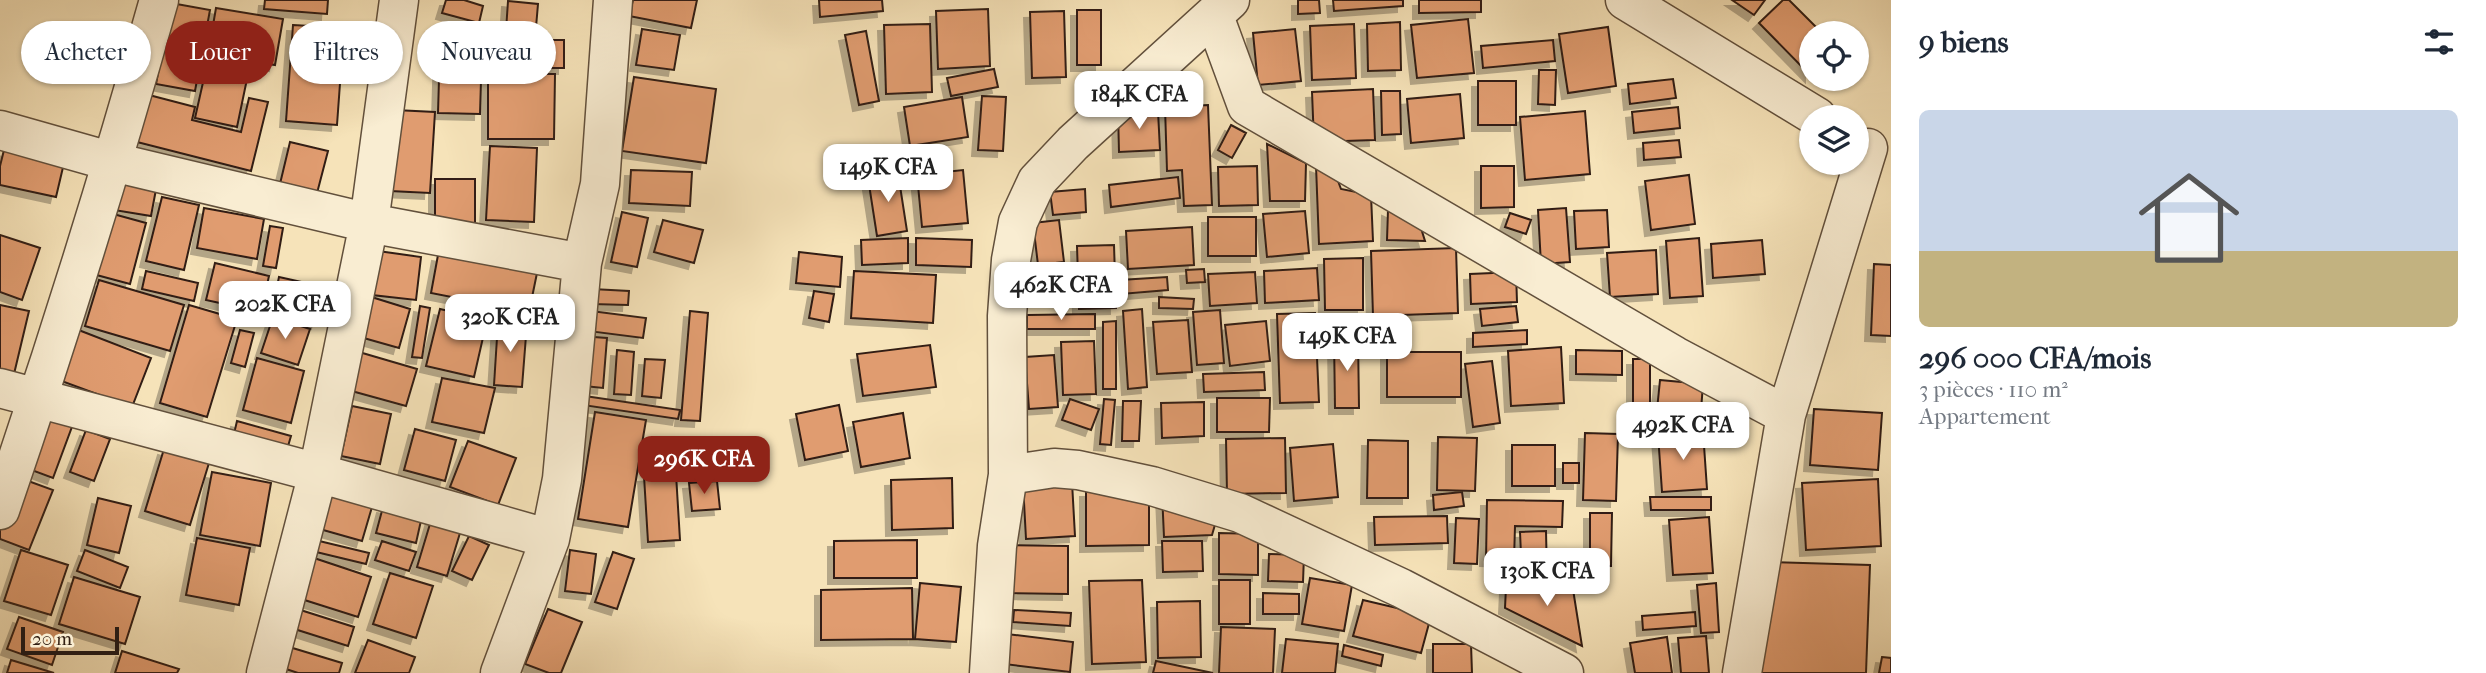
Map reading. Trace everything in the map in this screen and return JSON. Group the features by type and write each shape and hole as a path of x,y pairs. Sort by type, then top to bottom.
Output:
{"street":[{"path":"0,510 113,162 159,0"},
{"path":"266,673 318,473 369,223 399,0"},
{"path":"500,673 550,538 562,479 582,262 600,184 613,0"},
{"path":"1625,0 1799,106"},
{"path":"989,673 997,546 1008,475 1007,316 1011,260 1018,222 1037,181 1171,52 1222,8 1247,106 1675,356 1786,415"},
{"path":"0,130 113,162 369,223 582,262"},
{"path":"1742,673 1786,415 1872,150"},
{"path":"0,388 550,538"},
{"path":"1008,475 1054,468 1078,470 1152,486 1240,513 1401,588 1564,673"}],"building":[{"path":"265,0 328,0 327,14 264,9"},
{"path":"446,0 464,0 483,6 479,21 442,13"},
{"path":"633,0 697,0 691,28 629,16"},
{"path":"819,0 882,0 883,11 820,17"},
{"path":"1298,0 1319,0 1320,13 1298,14"},
{"path":"1333,0 1403,0 1403,6 1334,11"},
{"path":"1419,0 1481,0 1481,12 1419,13"},
{"path":"1732,0 1765,0 1754,15"},
{"path":"1783,0 1789,0 1810,21 1799,21 1799,64 1759,23"},
{"path":"508,1 538,4 537,21 507,21"},
{"path":"171,3 210,10 208,21 168,21"},
{"path":"216,8 283,19 275,65 275,21 214,21"},
{"path":"988,9 990,66 938,69 936,11"},
{"path":"1077,10 1101,10 1101,65 1077,65"},
{"path":"1064,11 1066,77 1032,78 1030,12"},
{"path":"1468,19 1474,73 1417,78 1411,25"},
{"path":"1400,22 1401,70 1368,71 1367,24"},
{"path":"930,24 932,92 886,94 884,25"},
{"path":"1354,24 1356,78 1312,80 1310,26"},
{"path":"1608,27 1616,86 1568,93 1559,34"},
{"path":"642,29 680,35 674,70 636,65"},
{"path":"1295,29 1301,81 1258,85 1253,33"},
{"path":"866,31 879,101 859,105 845,35"},
{"path":"165,35 165,84 196,84 195,91 156,84"},
{"path":"556,40 564,40 564,68 556,68"},
{"path":"1553,40 1555,61 1483,68 1481,46"},
{"path":"994,69 998,87 951,96 947,78"},
{"path":"1539,70 1556,70 1555,105 1538,104"},
{"path":"634,77 716,89 706,163 622,151"},
{"path":"1673,79 1676,98 1630,104 1628,84"},
{"path":"289,80 289,84 340,84 337,125 286,121"},
{"path":"1478,81 1516,81 1516,125 1478,125"},
{"path":"203,84 246,84 237,127 195,118"},
{"path":"439,84 481,84 480,114 438,113"},
{"path":"488,84 555,84 554,139 488,139"},
{"path":"1373,89 1375,140 1314,142 1312,92"},
{"path":"1381,91 1400,91 1401,134 1382,135"},
{"path":"1460,94 1464,138 1411,143 1407,99"},
{"path":"149,95 195,107 192,120 241,132 249,98 268,102 251,171 137,142"},
{"path":"982,96 1006,97 1003,151 978,150"},
{"path":"962,97 968,137 910,146 904,107"},
{"path":"1208,105 1212,205 1184,206 1182,170 1167,171 1165,107"},
{"path":"1678,107 1680,128 1634,133 1632,112"},
{"path":"395,110 435,112 430,193 390,191"},
{"path":"1158,111 1160,150 1119,152 1118,112"},
{"path":"1585,111 1590,174 1525,180 1520,117"},
{"path":"1231,125 1246,133 1232,158 1218,150"},
{"path":"1679,140 1681,157 1644,160 1643,143"},
{"path":"290,142 328,151 316,197 279,188"},
{"path":"1267,144 1306,163 1305,201 1270,201"},
{"path":"490,146 537,148 534,222 486,220"},
{"path":"4,150 64,163 56,197 0,185 0,166"},
{"path":"1257,166 1258,205 1219,206 1218,167"},
{"path":"1316,166 1335,173 1341,189 1371,195 1373,241 1319,244"},
{"path":"1481,166 1514,166 1514,207 1481,208"},
{"path":"631,170 692,172 690,206 629,203"},
{"path":"963,170 968,223 922,227 917,175"},
{"path":"898,173 907,231 877,236 868,178"},
{"path":"1689,175 1695,224 1651,230 1645,181"},
{"path":"1178,177 1180,198 1111,207 1109,185"},
{"path":"119,178 157,184 151,216 114,210"},
{"path":"435,179 475,179 475,226 435,227"},
{"path":"1085,189 1086,212 1053,215 1050,192"},
{"path":"162,197 199,205 184,270 146,261"},
{"path":"204,208 264,219 257,259 197,248"},
{"path":"1566,208 1570,262 1541,264 1538,210"},
{"path":"1388,210 1420,225 1425,241 1387,240"},
{"path":"1607,210 1609,247 1576,249 1574,211"},
{"path":"1305,211 1309,253 1267,257 1263,214"},
{"path":"106,212 146,223 130,284 89,273"},
{"path":"622,212 648,218 637,267 611,262"},
{"path":"1510,213 1531,220 1526,234 1505,227"},
{"path":"1208,217 1256,217 1256,256 1208,256"},
{"path":"663,220 703,230 694,263 654,252"},
{"path":"1059,220 1064,262 1038,265 1033,223"},
{"path":"270,226 283,228 276,268 263,266"},
{"path":"1192,227 1194,265 1128,269 1126,231"},
{"path":"0,235 40,248 22,300 0,292"},
{"path":"908,238 908,263 862,265 861,240"},
{"path":"916,238 972,240 971,267 916,265"},
{"path":"1699,238 1703,296 1670,298 1666,241"},
{"path":"1762,240 1765,274 1713,278 1711,244"},
{"path":"1114,245 1116,308 1079,309 1077,246"},
{"path":"1456,248 1458,313 1373,316 1371,251"},
{"path":"1656,250 1658,294 1610,297 1607,253"},
{"path":"378,251 421,257 416,300 372,295"},
{"path":"799,252 842,257 840,287 796,283"},
{"path":"438,255 537,273 529,312 431,293"},
{"path":"1363,258 1363,310 1325,310 1324,259"},
{"path":"215,263 269,276 261,312 206,300"},
{"path":"1874,264 1891,265 1891,336 1871,335"},
{"path":"1317,268 1319,300 1265,303 1264,271"},
{"path":"1204,269 1205,282 1187,283 1186,270"},
{"path":"146,271 198,283 194,301 142,289"},
{"path":"854,271 936,275 933,323 851,318"},
{"path":"1255,272 1257,303 1210,306 1208,274"},
{"path":"1516,272 1517,302 1471,304 1470,274"},
{"path":"279,277 324,287 317,323 271,314"},
{"path":"1167,277 1168,290 1121,294 1120,280"},
{"path":"99,280 184,305 170,351 85,326"},
{"path":"592,289 629,291 628,305 592,304"},
{"path":"814,291 834,294 829,322 809,318"},
{"path":"365,295 410,309 399,348 353,335"},
{"path":"1159,297 1194,299 1193,309 1159,308"},
{"path":"0,305 29,311 14,374 0,371"},
{"path":"189,305 237,319 207,417 160,403"},
{"path":"420,306 430,308 422,358 412,357"},
{"path":"1516,306 1518,322 1482,326 1480,309"},
{"path":"440,309 487,320 474,377 426,366"},
{"path":"1142,309 1147,387 1128,389 1123,311"},
{"path":"1220,310 1224,363 1197,365 1193,312"},
{"path":"591,311 646,318 643,338 588,331"},
{"path":"690,311 708,313 700,421 681,420"},
{"path":"1315,313 1319,402 1280,403 1277,314"},
{"path":"1095,314 1095,329 1027,329 1027,315"},
{"path":"273,317 310,329 298,365 261,353"},
{"path":"1188,320 1192,372 1157,374 1153,322"},
{"path":"1116,321 1116,389 1103,389 1103,322"},
{"path":"1266,321 1270,361 1230,366 1225,325"},
{"path":"498,322 527,323 522,387 494,385"},
{"path":"76,329 151,358 132,407 56,379"},
{"path":"240,330 254,333 245,367 231,363"},
{"path":"1527,330 1527,344 1473,347 1473,333"},
{"path":"580,336 607,338 603,388 575,385"},
{"path":"1358,337 1359,408 1335,408 1334,338"},
{"path":"1094,341 1096,394 1063,395 1061,342"},
{"path":"930,345 936,387 863,396 857,354"},
{"path":"1561,347 1564,403 1511,406 1508,351"},
{"path":"617,350 634,352 631,395 614,394"},
{"path":"1576,350 1622,351 1622,375 1576,374"},
{"path":"359,352 417,369 406,406 348,390"},
{"path":"1387,352 1461,352 1461,397 1387,397"},
{"path":"1054,355 1058,407 1029,409 1025,357"},
{"path":"257,358 304,371 291,423 243,410"},
{"path":"645,359 665,360 661,398 642,396"},
{"path":"1633,359 1650,359 1650,421 1633,421"},
{"path":"1492,361 1500,423 1473,427 1465,364"},
{"path":"1264,372 1265,390 1204,392 1203,374"},
{"path":"442,378 495,388 484,433 432,422"},
{"path":"1660,380 1703,384 1700,424 1656,420"},
{"path":"578,395 680,410 678,419 576,404"},
{"path":"1217,398 1270,398 1269,432 1217,432"},
{"path":"1070,399 1099,409 1091,430 1062,420"},
{"path":"1104,399 1115,400 1111,445 1100,444"},
{"path":"1123,401 1141,401 1139,441 1122,441"},
{"path":"1204,402 1204,436 1162,438 1161,403"},
{"path":"839,405 848,451 805,460 796,414"},
{"path":"352,406 391,414 380,464 341,456"},
{"path":"1814,409 1882,413 1878,470 1810,465"},
{"path":"595,412 646,420 628,527 578,519"},
{"path":"903,413 910,458 861,467 853,422"},
{"path":"48,414 73,424 53,478 26,468"},
{"path":"237,421 291,436 286,453 233,438"},
{"path":"415,429 456,440 445,481 404,470"},
{"path":"86,430 110,439 94,481 70,472"},
{"path":"1703,431 1707,489 1662,492 1658,434"},
{"path":"1585,433 1618,434 1616,501 1583,500"},
{"path":"1438,437 1477,438 1475,491 1437,490"},
{"path":"1285,438 1286,493 1227,494 1226,439"},
{"path":"1368,440 1408,441 1408,498 1367,498"},
{"path":"468,441 516,458 498,505 450,487"},
{"path":"1333,444 1338,497 1294,501 1290,448"},
{"path":"1512,445 1555,445 1555,486 1512,486"},
{"path":"164,449 209,463 190,525 145,511"},
{"path":"1563,463 1579,463 1579,483 1563,483"},
{"path":"212,472 271,483 260,546 200,535"},
{"path":"676,474 680,540 648,542 644,476"},
{"path":"20,478 53,490 29,550 0,539 0,529"},
{"path":"952,478 953,528 892,530 891,480"},
{"path":"1878,479 1881,546 1806,550 1802,483"},
{"path":"717,481 720,509 692,511 689,483"},
{"path":"1072,482 1075,536 1026,539 1023,484"},
{"path":"1149,490 1149,545 1086,546 1086,491"},
{"path":"1462,492 1464,506 1434,510 1433,495"},
{"path":"319,493 372,507 362,541 309,526"},
{"path":"1162,493 1219,511 1212,535 1164,537"},
{"path":"1650,497 1711,497 1711,510 1651,510"},
{"path":"98,498 131,506 119,553 87,545"},
{"path":"1487,500 1563,501 1562,527 1515,526 1514,561 1486,560"},
{"path":"383,507 422,516 416,543 376,533"},
{"path":"1590,513 1612,513 1611,566 1590,566"},
{"path":"433,514 463,523 447,576 417,567"},
{"path":"1447,516 1448,543 1375,545 1374,517"},
{"path":"1709,517 1713,573 1673,575 1669,520"},
{"path":"1456,518 1479,519 1477,564 1454,563"},
{"path":"1546,531 1547,576 1522,577 1520,532"},
{"path":"1219,533 1258,534 1258,575 1219,574"},
{"path":"469,536 489,545 472,580 452,571"},
{"path":"197,538 250,548 239,605 186,595"},
{"path":"315,540 369,553 366,564 312,551"},
{"path":"917,540 917,578 834,578 834,541"},
{"path":"382,541 416,552 409,571 375,560"},
{"path":"1162,541 1202,541 1203,571 1163,572"},
{"path":"1002,545 1068,546 1068,594 1002,593"},
{"path":"21,550 68,565 51,615 4,601"},
{"path":"85,550 128,567 120,588 77,571"},
{"path":"570,550 596,554 591,594 565,591"},
{"path":"613,552 634,559 617,609 595,602"},
{"path":"1269,554 1304,555 1303,582 1268,581"},
{"path":"308,556 371,577 358,617 295,597"},
{"path":"1769,562 1870,565 1866,673 1760,673"},
{"path":"390,573 433,586 416,638 373,624"},
{"path":"74,577 140,597 125,644 59,624"},
{"path":"1310,578 1352,585 1344,631 1302,624"},
{"path":"1142,580 1146,662 1092,664 1089,581"},
{"path":"1219,580 1250,580 1250,624 1219,624"},
{"path":"920,583 961,587 956,642 915,639"},
{"path":"1572,583 1582,646 1505,608 1506,587"},
{"path":"1716,583 1719,632 1701,633 1697,585"},
{"path":"912,588 913,639 821,640 821,590"},
{"path":"1263,593 1299,594 1299,614 1263,614"},
{"path":"1363,600 1431,616 1421,653 1353,636"},
{"path":"1200,601 1201,657 1158,658 1157,602"},
{"path":"291,607 354,627 348,646 285,626"},
{"path":"548,609 582,622 561,673 549,673 525,664"},
{"path":"1014,610 1071,613 1070,626 1013,622"},
{"path":"1695,612 1696,626 1643,630 1642,616"},
{"path":"19,617 63,632 52,665 7,649"},
{"path":"1221,627 1275,629 1273,673 1219,673"},
{"path":"1007,634 1073,642 1070,672 1004,664"},
{"path":"1706,636 1709,673 1681,673 1678,638"},
{"path":"1667,637 1672,673 1635,673 1630,643"},
{"path":"1286,639 1338,644 1335,673 1282,673"},
{"path":"368,640 415,657 409,673 355,673"},
{"path":"1433,644 1471,644 1472,673 1433,673"},
{"path":"1344,645 1383,655 1381,666 1342,656"},
{"path":"286,646 342,663 339,673 298,673 280,667"},
{"path":"122,651 179,669 177,673 115,673"},
{"path":"1882,657 1891,658 1891,673 1879,673"},
{"path":"11,660 54,673 7,673"},
{"path":"1156,661 1213,673 1153,673"}]}
